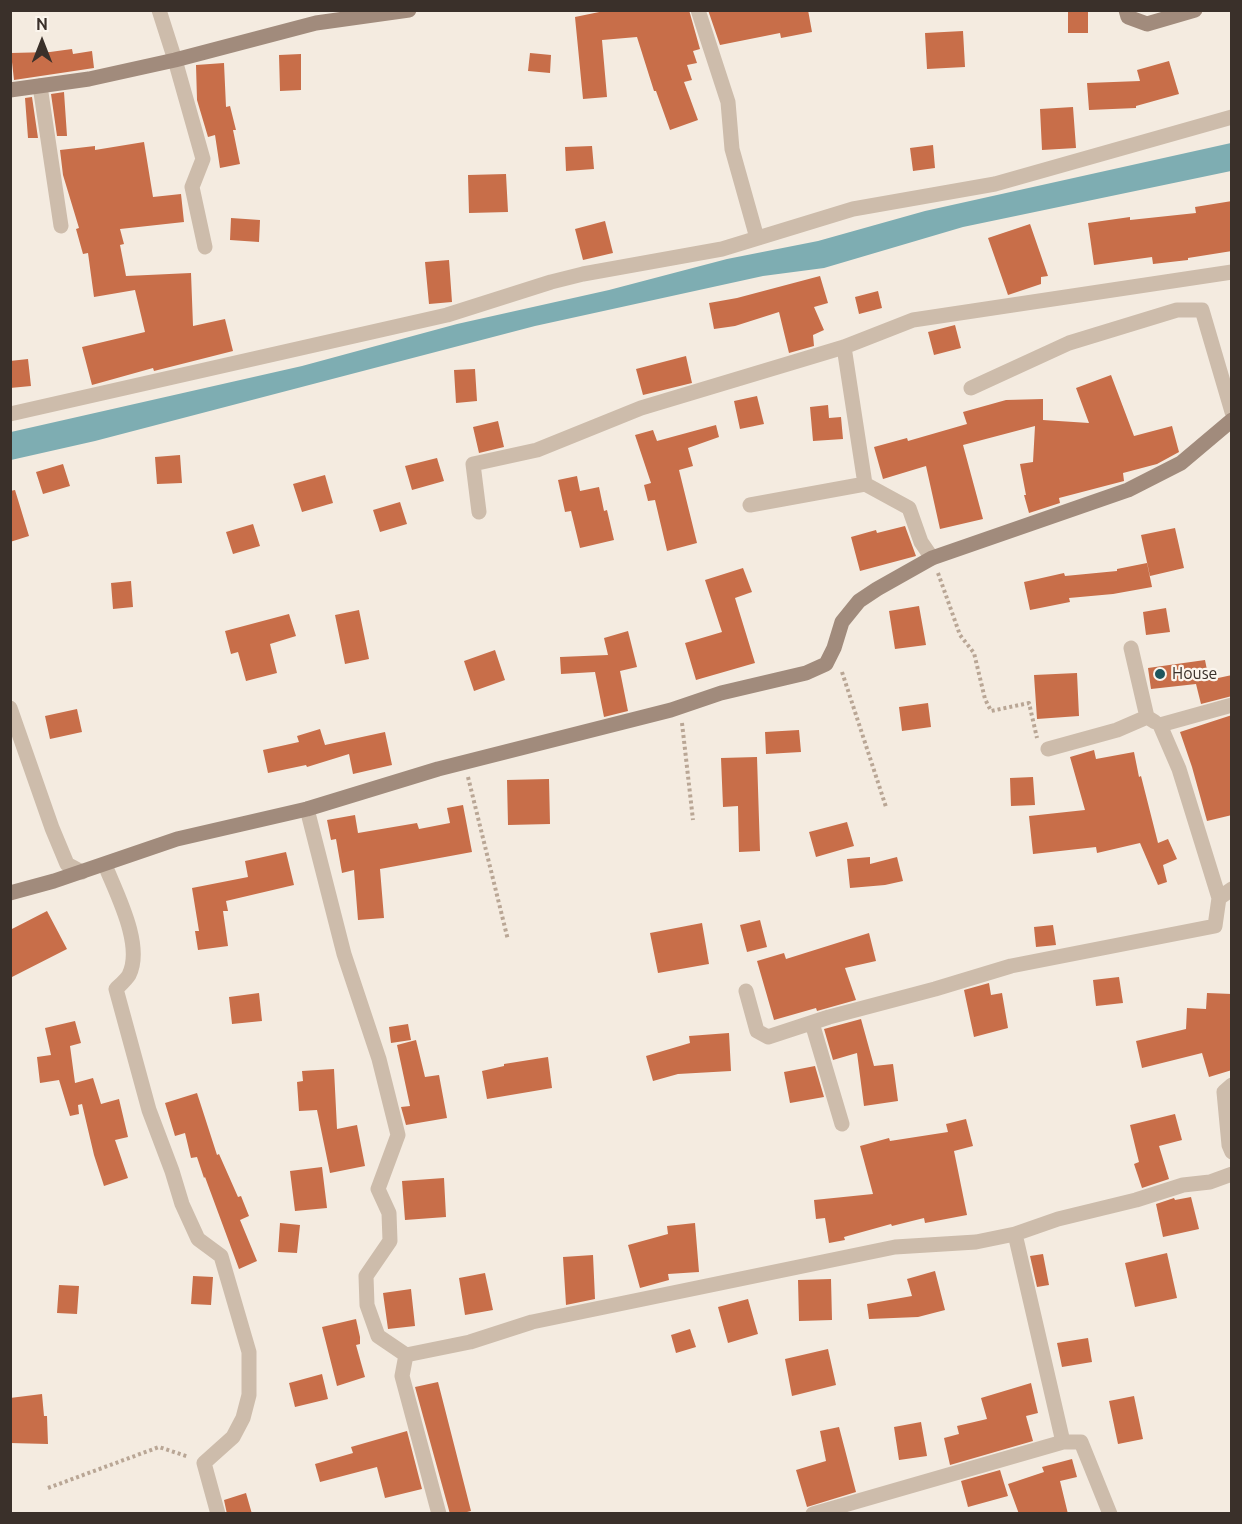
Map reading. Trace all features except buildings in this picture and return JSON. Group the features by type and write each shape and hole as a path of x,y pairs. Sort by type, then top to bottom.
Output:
{"street":[{"path":"159,10 203,159 192,187 205,247"},
{"path":"10,90 90,79 175,60 316,23 409,10"},
{"path":"698,10 728,102 732,149 757,238"},
{"path":"1126,10 1128,17 1148,24 1195,10"},
{"path":"40,86 61,225"},
{"path":"10,414 447,315 583,274 722,249 853,209 995,184 1232,117"},
{"path":"479,512 473,464 537,450 641,408 843,347 913,320 1232,272"},
{"path":"971,388 1069,344 1177,310 1202,310 1232,412"},
{"path":"843,347 865,484"},
{"path":"10,893 105,865 177,839 306,809 464,762 680,707 721,693 806,673 826,664 842,622 859,601 932,558 1128,490 1180,463 1232,420"},
{"path":"750,505 865,484 909,508 921,542 932,558"},
{"path":"746,991 757,1031 768,1037 829,1017 1011,966 1215,926 1226,894 1179,769 1154,721 1131,648"},
{"path":"1048,749 1154,721 1232,705"},
{"path":"10,708 67,864 82,872"},
{"path":"306,809 344,954 379,1059 398,1135 378,1189 389,1213 390,1241 366,1276 366,1296 378,1336 406,1355 470,1341 543,1320 895,1247 976,1242 1015,1234 1058,1219 1136,1200 1183,1185 1210,1182 1232,1174"},
{"path":"105,865 130,930 133,956 129,975 116,989 149,1110 182,1204 198,1239 221,1256 249,1352 249,1395 243,1418 233,1437 204,1463 218,1514"},
{"path":"812,1023 842,1124"},
{"path":"1232,1085 1224,1092 1229,1145 1232,1152"},
{"path":"1015,1234 1063,1442"},
{"path":"406,1355 402,1376 439,1514"},
{"path":"813,1514 1063,1442 1081,1442 1110,1514"}],"path":[{"path":"932,558 960,635 974,653 985,699 991,711 1029,703 1036,738 1048,749"},
{"path":"834,648 886,807"},
{"path":"680,707 693,820"},
{"path":"464,762 508,940"},
{"path":"48,1488 159,1448 204,1463"}],"water":[{"path":"1231,143 1231,171 963,227 824,268 763,276 535,326 95,441 11,460 11,432 302,366 457,324 609,290 727,259 818,241 925,211"}],"place":[{"name":"House","path":"1160,674"}]}
